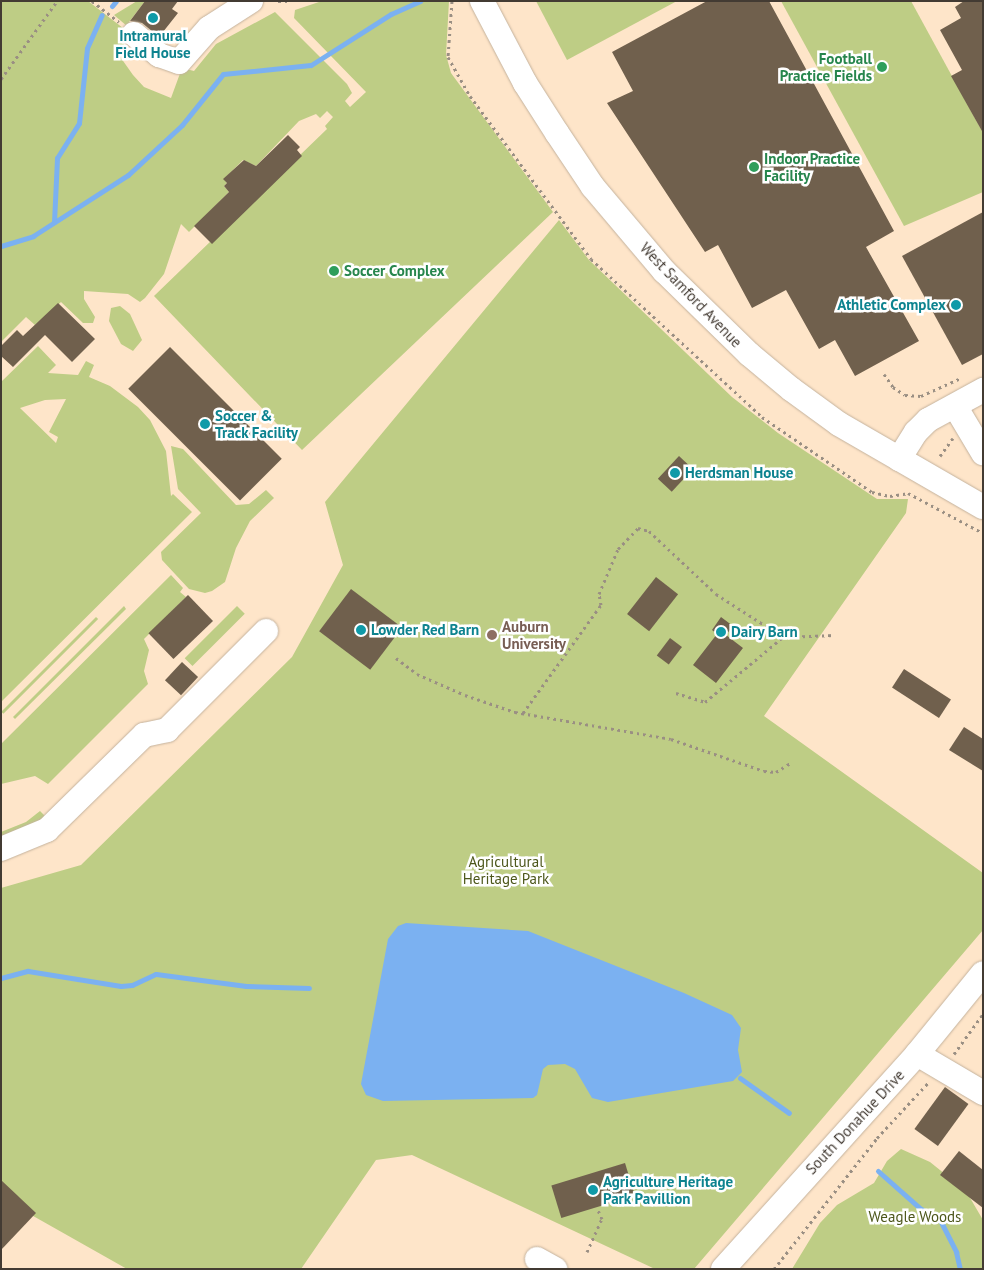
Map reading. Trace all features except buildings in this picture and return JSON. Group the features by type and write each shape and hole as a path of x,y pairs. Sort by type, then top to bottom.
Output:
{"street":[{"path":"134,34 158,55 179,62 209,28 251,1"},
{"name":"West Samford Avenue","path":"482,1 525,83 556,133 594,188 664,271 749,354 838,424 983,507"},
{"path":"899,459 916,432 928,420 955,406 976,382"},
{"path":"955,406 983,453"},
{"path":"1,849 47,830 144,735 167,730 266,632"},
{"name":"South Donahue Drive","path":"723,1269 917,1054 983,973"},
{"path":"917,1054 983,1093"}],"path":[{"path":"1,79 57,1"},
{"path":"92,1 111,16"},
{"path":"278,1 290,1"},
{"path":"884,374 893,388 905,395 921,396 976,382"},
{"path":"523,713 601,605 599,594 618,549 638,528 649,531 716,594 783,636 835,635"},
{"path":"676,693 705,702 783,636"},
{"path":"396,658 417,674 465,695 523,713 671,739 764,770 776,772 792,762"},
{"path":"952,1057 983,1014"},
{"path":"774,1269 876,1138 931,1080"},
{"path":"587,1252 602,1219 598,1210"}],"shaded area":[{"name":"Auburn University","path":"1,1 983,1 983,1269 1,1269"}],"green space":[{"path":"1,1 88,1 132,35 123,46 121,58 133,75 144,87 171,98 182,68 194,71 216,44 275,12 347,84 352,93 345,101 350,107 366,92 294,18 295,10 322,1 449,1 446,55 451,73 553,212 302,450 154,296 327,129 325,126 333,117 327,111 320,118 316,114 299,121 256,166 243,160 224,179 227,183 224,186 229,192 189,232 181,224 164,274 140,302 128,294 84,291 84,299 95,317 93,323 83,323 61,302 35,325 26,317 1,342"},
{"path":"137,1 145,1 129,22 137,29 134,32 114,15"},
{"path":"536,1 677,1 567,60"},
{"name":"Football Practice Fields","path":"781,1 911,1 983,133 983,192 904,226"},
{"name":"Agricultural Heritage Park","path":"559,220 589,260 732,397 778,433 877,499 908,499 906,513 764,716 983,873 983,930 694,1269 655,1269 412,1155 376,1160 301,1269 127,1269 19,1208 1,1228 1,888 81,865 292,657 343,565 325,502"},
{"path":"120,306 130,314 142,340 133,351 121,344 109,321 111,308"},
{"path":"38,346 56,365 48,373 78,375 86,361 94,365 89,377 110,386 138,407 150,420 166,451 171,496 173,494 192,512 1,702 1,382","holes":["66,399 49,432 58,437 56,443 20,408 45,400"]},
{"path":"171,446 183,449 236,505 249,504 266,490 274,498 250,521 236,548 225,582 212,591 205,593 189,589 162,560 161,552 201,513 178,489"},
{"path":"171,575 183,588 180,592 186,597 144,639 149,650 144,671 148,684 48,784 35,776 1,784 1,744"},
{"path":"124,606 126,609 15,719 13,717"},
{"path":"237,606 245,614 192,666 185,658"},
{"path":"96,617 98,619 3,714 1,712"},
{"path":"40,811 47,818 1,841 1,832 26,822"},
{"name":"Weagle Woods","path":"901,1149 930,1162 966,1191 983,1220 983,1269 792,1269 820,1223 837,1205 874,1183 887,1161"}],"water":[{"path":"406,923 528,931 684,993 732,1015 741,1028 738,1050 742,1072 733,1081 608,1102 592,1098 575,1069 565,1064 548,1065 543,1069 537,1095 533,1098 383,1101 366,1095 361,1084 388,939 398,926"}],"waterway":[{"path":"112,6 116,1"},
{"path":"1,246 33,236 128,175 182,125 223,74 311,65 391,14 420,1"},
{"path":"54,222 57,158 79,123 87,48 102,15"},
{"path":"1,978 28,971 121,986 132,985 156,974 246,986 309,988"},
{"path":"740,1078 789,1113"},
{"path":"878,1171 921,1209 940,1220 956,1252 960,1269"}],"place":[{"name":"Intramural Field House","path":"153,18"},
{"name":"Football Practice Fields","path":"882,67"},
{"name":"Indoor Practice Facility","path":"754,167"},
{"name":"Soccer Complex","path":"334,271"},
{"name":"Athletic Complex","path":"956,305"},
{"name":"Soccer & Track Facility","path":"205,424"},
{"name":"Herdsman House","path":"675,473"},
{"name":"Lowder Red Barn","path":"361,630"},
{"name":"Dairy Barn","path":"721,632"},
{"name":"Auburn University","path":"492,635"},
{"name":"Agriculture Heritage Park Pavillion","path":"593,1190"}]}
